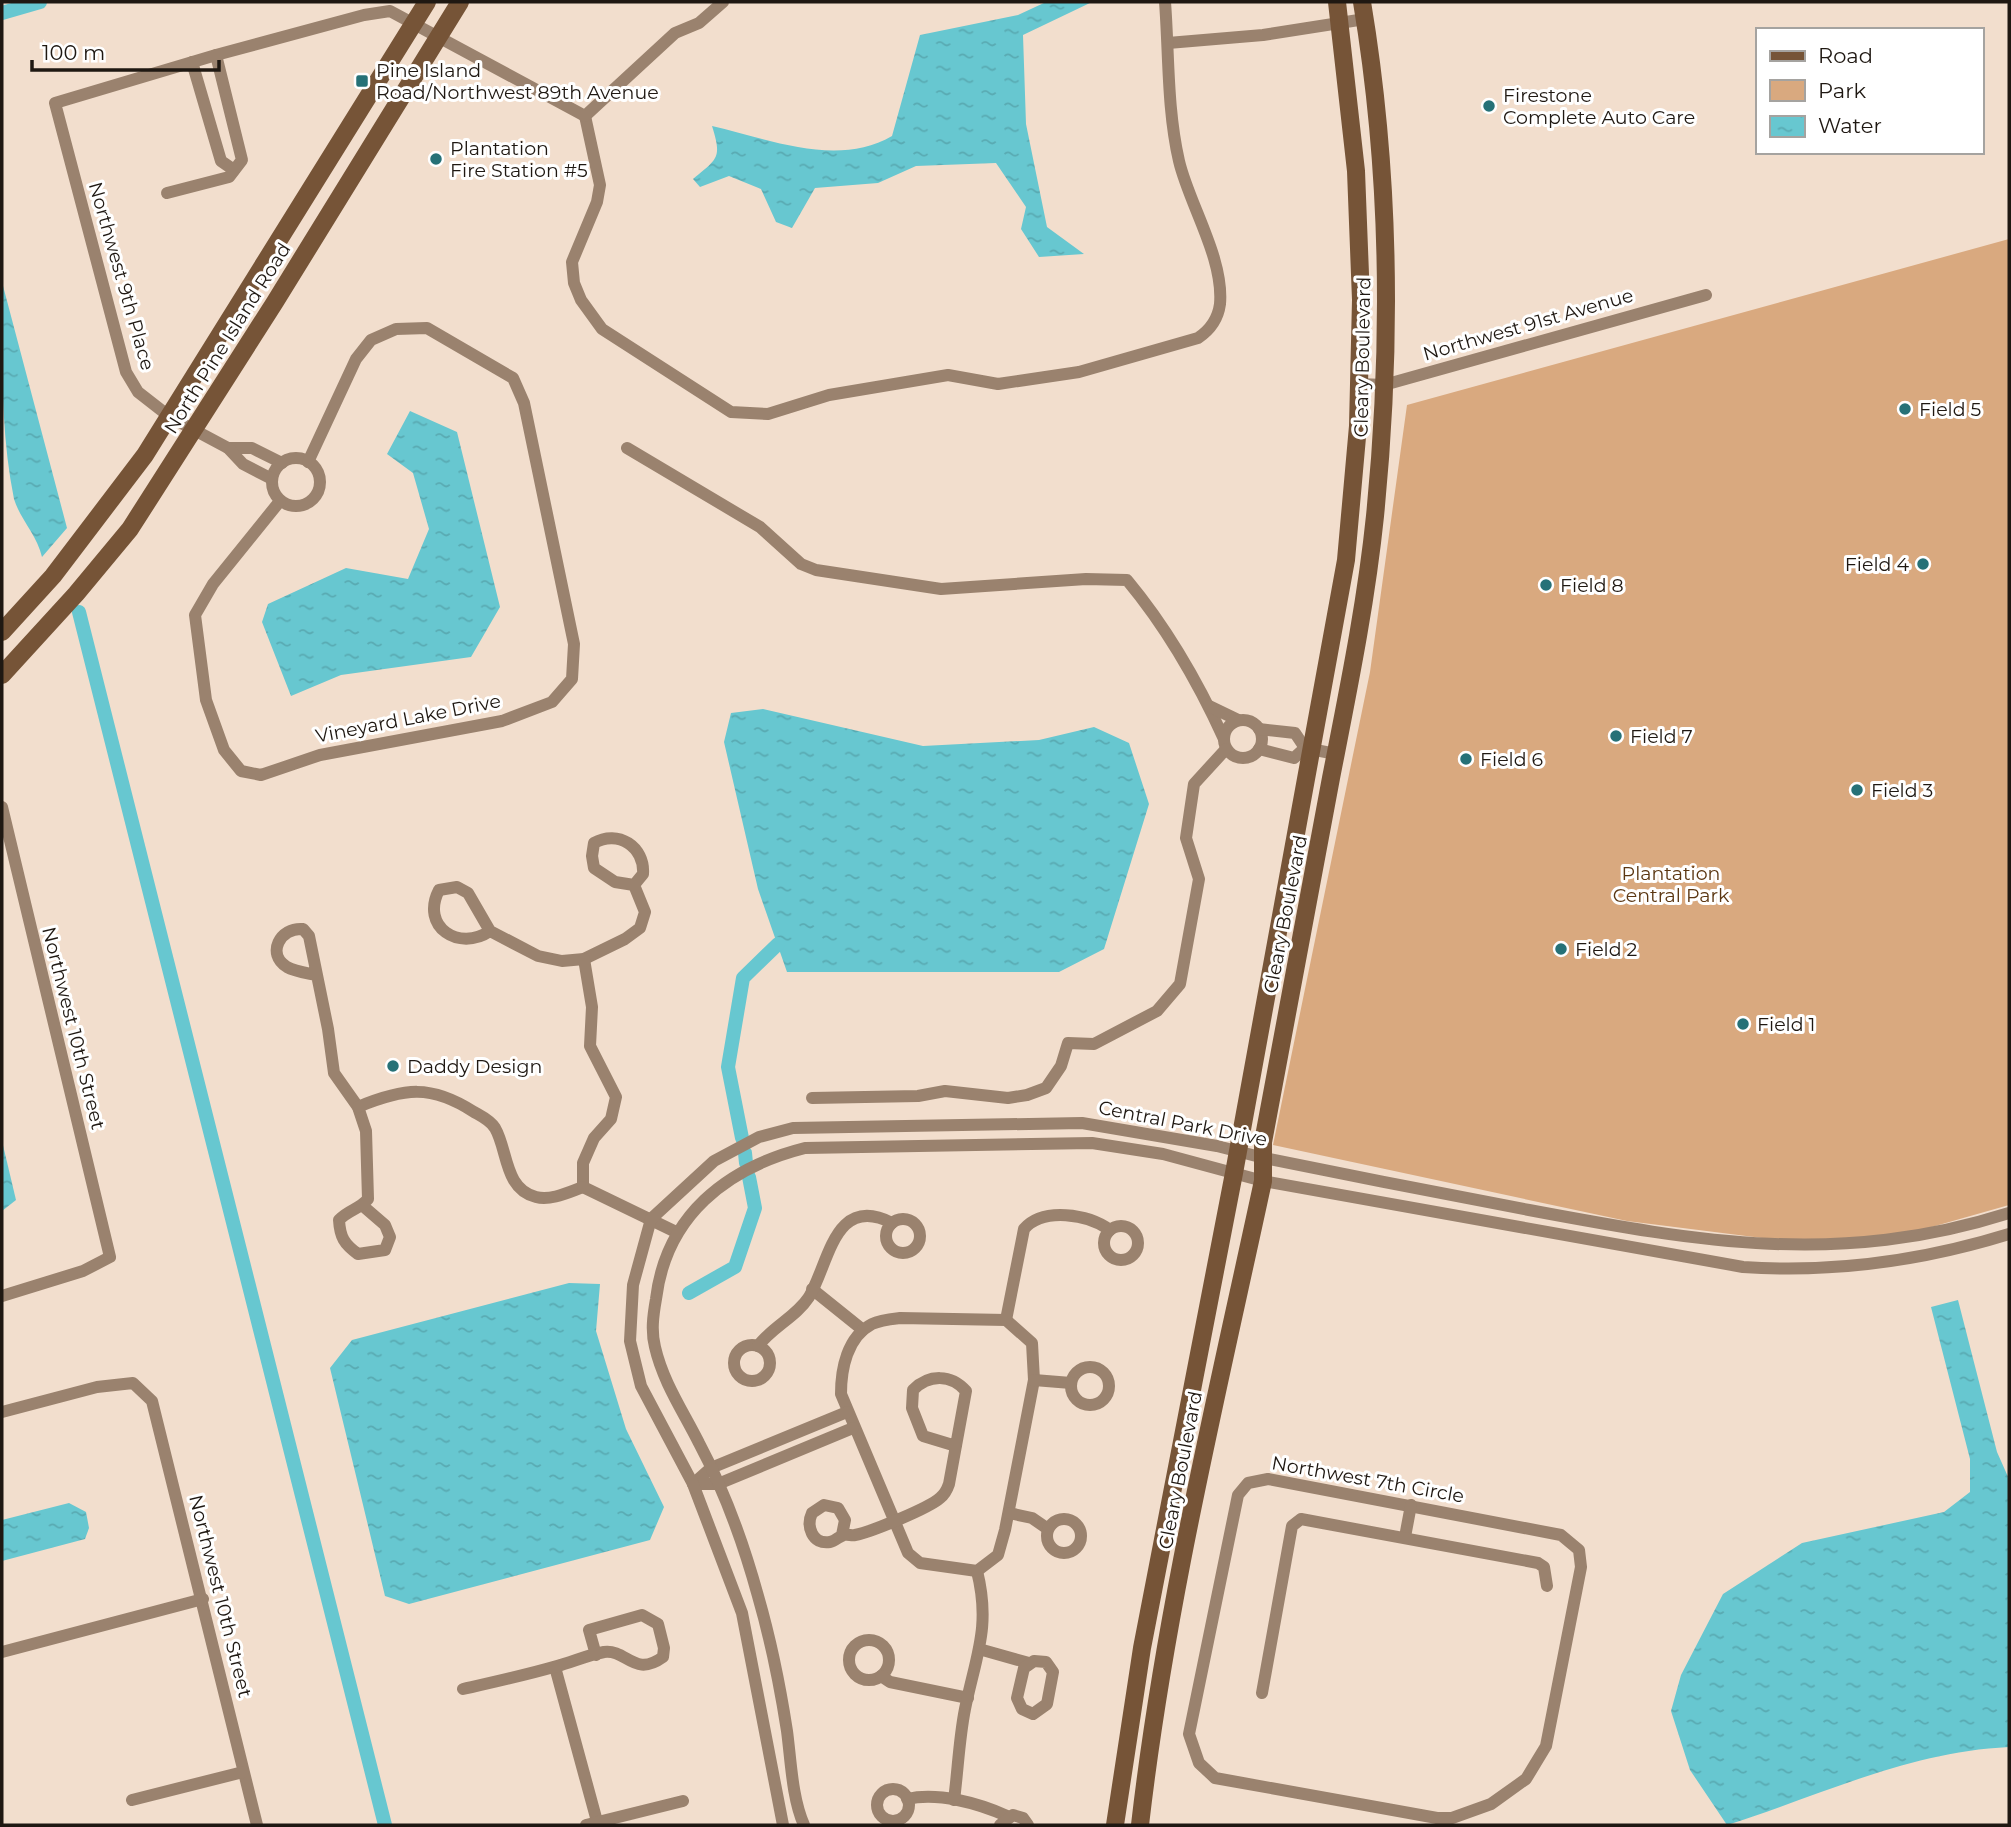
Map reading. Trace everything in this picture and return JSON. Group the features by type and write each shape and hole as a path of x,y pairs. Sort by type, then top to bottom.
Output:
{"street":[{"name":"North Pine Island Road","path":"2,632 53,576 102,514 170,417 427,2"},
{"name":"North Pine Island Road","path":"2,676 130,529 194,432 460,2"},
{"path":"585,116 675,33 699,23 723,2"},
{"path":"585,116 600,185 597,202 572,262 574,283 581,300 602,330 731,412 768,414 829,395 948,376 998,384 1080,372 1198,338 1209,330 1220,302 1212,251 1180,163 1173,130 1165,2"},
{"name":"Cleary Boulevard","path":"1115,1825 1144,1635 1234,1173 1309,749 1346,560 1359,384 1360,219 1337,2"},
{"path":"1168,43 1263,35 1340,22 1363,10"},
{"name":"Cleary Boulevard","path":"1140,1825 1161,1675 1195,1493 1263,1181 1263,1142 1370,559 1384,386 1384,239 1363,10"},
{"path":"234,170 221,162 192,62 364,15 390,11 585,116"},
{"path":"167,193 229,177 242,160 216,55"},
{"name":"Northwest 9th Place","path":"192,62 55,103 125,372 138,392 170,417 228,448"},
{"name":"Northwest 91st Avenue","path":"1359,384 1384,386 1706,295"},
{"name":"Vineyard Lake Drive","path":"281,501 213,584 195,615 206,700 224,750 241,771 261,775 320,755 502,721 552,702 572,679 574,644 524,403 513,379 427,328 396,329 371,340 356,359 308,462"},
{"path":"228,448 252,448 282,463"},
{"path":"228,448 243,464 272,479"},
{"path":"627,448 760,527 801,564 816,570 941,589 1086,579 1127,580 1158,617 1209,706 1225,744 1234,757 1245,758 1259,749 1262,739 1259,729 1250,721 1238,720 1209,706"},
{"path":"293,458 308,462 318,474 319,489 316,496 303,505 295,506 281,501 275,495 272,479 282,463 293,458"},
{"path":"811,1098 918,1096 945,1091 1008,1098 1027,1095 1046,1088 1061,1066 1068,1043 1094,1044 1157,1011 1180,984 1199,879 1186,838 1194,784 1225,744 1227,727 1238,720"},
{"path":"1259,729 1295,733 1309,749 1336,754"},
{"path":"1259,749 1294,758 1309,749"},
{"name":"Northwest 10th Street","path":"2,807 5,842 110,1257 83,1271 2,1296"},
{"path":"605,837 621,839 636,849 644,860 643,874 634,885 615,882 594,868 594,843 605,837"},
{"path":"490,931 471,940 450,937 443,933 434,910 439,890 457,887 468,893 490,931 538,956 562,961 584,959 625,939 639,928 645,912 634,885"},
{"path":"583,1187 583,1163 594,1138 611,1119 616,1097 590,1046 592,1007 584,959"},
{"path":"315,975 328,1029 334,1073 358,1107 366,1131 368,1199 363,1206 348,1210 339,1220 340,1234 345,1245 358,1254 385,1250 390,1237 385,1225 363,1206"},
{"path":"358,1107 406,1091 451,1097 493,1124 504,1146 506,1167 523,1190 534,1197 549,1198 583,1187 676,1232"},
{"name":"Central Park Drive","path":"783,1825 741,1613 693,1485 640,1386 630,1341 633,1285 651,1219 714,1161 759,1137 793,1128 1082,1123 1238,1151 1605,1225 1738,1243 1794,1247 1900,1240 2009,1213"},
{"name":"Central Park Drive","path":"804,1825 795,1789 778,1670 758,1594 718,1484 669,1389 655,1348 652,1326 659,1275 676,1232 696,1208 730,1180 773,1156 805,1148 1092,1143 1163,1154 1263,1181 1743,1267 1799,1271 1856,1267 1932,1254 2009,1234"},
{"path":"758,1346 767,1333 808,1298 832,1238 844,1226 870,1215 892,1223"},
{"path":"1006,1320 1024,1229 1031,1221 1039,1216 1051,1215 1098,1221 1110,1230"},
{"path":"812,1289 863,1330"},
{"path":"900,1318 1006,1320 1032,1343 1034,1380 1009,1513 998,1555 977,1571 920,1563 908,1553 853,1429 841,1394 841,1367 863,1330 874,1322 900,1318"},
{"path":"842,1535 853,1536 893,1520 938,1500 946,1493 956,1446 966,1391 959,1383 946,1377 920,1382 913,1390 912,1408 923,1436 956,1446"},
{"path":"1034,1380 1071,1383"},
{"name":"Northwest 10th Street","path":"2,1412 97,1387 133,1383 152,1401 257,1825"},
{"path":"693,1485 711,1468 847,1412"},
{"path":"693,1485 718,1484 853,1429"},
{"name":"Northwest 7th Circle","path":"1268,1479 1411,1505 1561,1535 1579,1550 1581,1567 1546,1746 1526,1779 1491,1804 1452,1818 1394,1811 1215,1778 1199,1763 1189,1734 1238,1495 1242,1488 1254,1480 1268,1479"},
{"path":"1405,1537 1411,1505"},
{"path":"1009,1513 1032,1518 1048,1529"},
{"path":"1262,1693 1292,1526 1301,1519 1312,1518 1538,1563 1544,1567 1547,1586"},
{"path":"954,1800 968,1698 985,1627 984,1598 977,1571"},
{"path":"2,1652 202,1599"},
{"path":"463,1689 555,1667 596,1654 614,1653 630,1663 655,1663 663,1657 664,1648 657,1624 642,1615 589,1630 596,1654"},
{"path":"979,1649 1029,1663"},
{"path":"555,1667 594,1824 683,1801"},
{"path":"881,1676 890,1682 968,1698"},
{"path":"132,1800 243,1772"},
{"path":"907,1799 920,1796 988,1807 1003,1821 1018,1815 1028,1825"},
{"path":"1393,1825 1394,1811"}],"green space":[{"name":"Plantation Central Park","path":"2009,239 2009,1205 1907,1234 1793,1242 1627,1221 1273,1145 1370,672 1407,405"}],"water":[{"path":"1046,2 1092,2 1023,35 1026,124 1047,227 1084,254 1039,257 1021,229 1026,207 996,163 916,166 878,183 815,188 792,228 776,222 761,189 729,176 700,187 693,179 716,157 717,145 712,126 779,143 826,150 849,150 892,136 920,35 1018,15"},
{"path":"2,282 67,528 42,557 14,499 9,473 3,391"},
{"path":"410,411 457,432 500,607 471,657 341,675 291,696 262,622 268,604 346,568 408,579 429,529 413,473 387,454"},
{"path":"763,709 923,746 1039,740 1094,727 1129,743 1149,804 1104,949 1059,972 787,972 758,889 724,742 731,713"},
{"path":"2,1141 16,1200 2,1211"},
{"path":"569,1283 600,1284 596,1331 626,1429 664,1507 650,1540 409,1604 385,1596 330,1368 352,1340"},
{"path":"1958,1300 1997,1452 2009,1479 2009,1747 1935,1757 1900,1766 1727,1825 1690,1770 1671,1711 1681,1675 1723,1594 1802,1543 1944,1512 1970,1492 1970,1459 1931,1307"},
{"path":"69,1503 86,1512 89,1528 85,1539 2,1561 2,1520"}],"waterway":[{"path":"2,13 40,2"},
{"path":"79,612 385,1825"},
{"path":"742,1138 728,1067 743,978 778,944"},
{"path":"745,1153 746,1163"},
{"path":"689,1293 735,1267 755,1208 749,1177"}],"place":[{"name":"Pine Island Road/Northwest 89th Avenue","path":"362,81"},
{"name":"Firestone Complete Auto Care","path":"1489,106"},
{"name":"Plantation Fire Station #5","path":"436,159"},
{"name":"Field 5","path":"1905,409"},
{"name":"Field 4","path":"1923,564"},
{"name":"Field 8","path":"1546,585"},
{"name":"Field 7","path":"1616,736"},
{"name":"Field 6","path":"1466,759"},
{"name":"Field 3","path":"1857,790"},
{"name":"Field 2","path":"1561,949"},
{"name":"Field 1","path":"1743,1024"},
{"name":"Daddy Design","path":"393,1066"}]}
